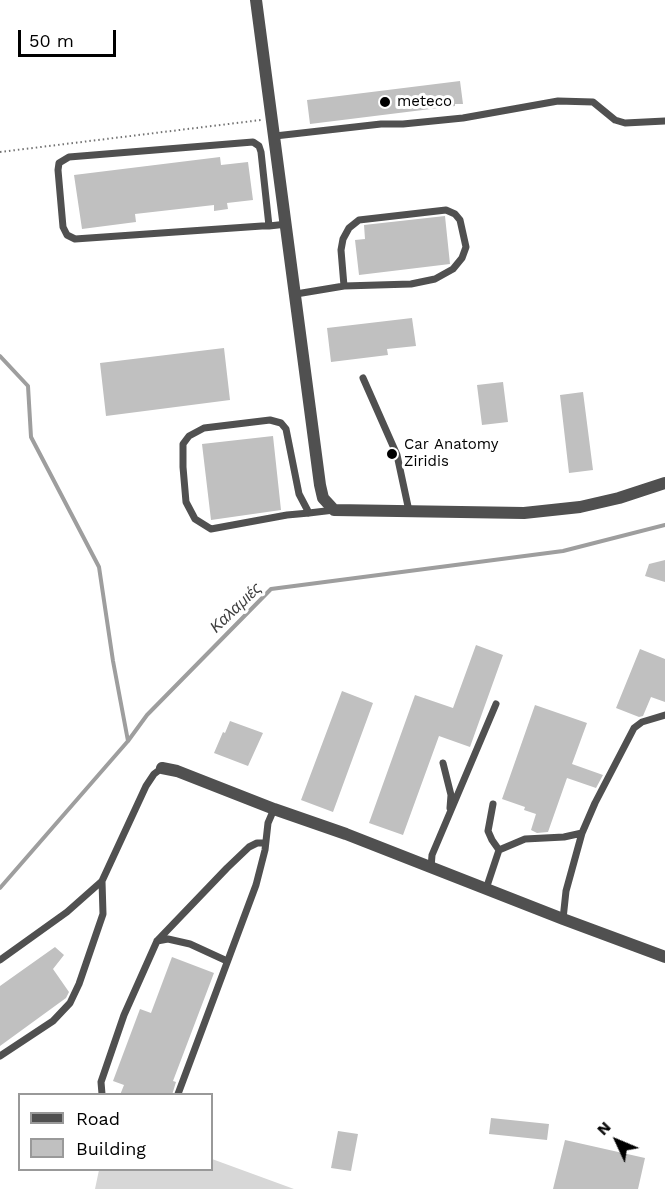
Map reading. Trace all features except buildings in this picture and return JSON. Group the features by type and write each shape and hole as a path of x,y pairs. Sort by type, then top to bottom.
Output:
{"street":[{"path":"256,0 320,485 323,498 333,510 524,513 580,507 619,498 665,483"},
{"path":"162,768 177,771 346,834 486,890 665,957"}],"lane":[{"path":"275,136 381,123 403,124 463,118 558,101 593,102 615,120 625,123 665,121"},
{"path":"269,226 261,152 259,146 253,142 69,157 59,163 57,170 63,227 67,235 75,239 269,226 287,224"},
{"path":"296,294 344,286 411,284 435,279 453,269 462,258 466,247 460,220 446,210 359,220 349,228 343,239 341,250 344,286"},
{"path":"363,378 397,455 409,511"},
{"path":"309,513 300,494 286,429 281,423 270,420 204,428 189,436 183,444 186,502 195,519 211,529 287,515 309,513 333,510"},
{"path":"431,868 432,855 495,704"},
{"path":"563,919 566,891 582,833 634,728 642,722 665,715"},
{"path":"443,763 451,795 450,814"},
{"path":"0,960 67,912 102,880 146,786 154,774 162,768"},
{"path":"493,804 489,831 492,840 500,850"},
{"path":"179,1093 256,885 268,823 274,809"},
{"path":"486,890 500,850 525,839 564,837 582,833"},
{"path":"102,1093 101,1082 123,1015 157,942 249,847 257,843 264,843"},
{"path":"0,1056 53,1021 70,1003 79,984 103,914 102,880"},
{"path":"157,942 168,939 190,944 227,961"}],"path":[{"path":"0,152 273,119"}],"shaded area":[{"path":"213,1159 294,1189 95,1189 99,1171 213,1171"}],"waterway":[{"path":"0,356 28,386 31,437 99,567 128,741"},
{"name":"Καλαμιές","path":"0,888 128,741 147,715 271,589 563,551 665,525"}],"place":[{"name":"meteco","path":"385,102"},
{"name":"Car Anatomy Ziridis","path":"392,454"}]}
